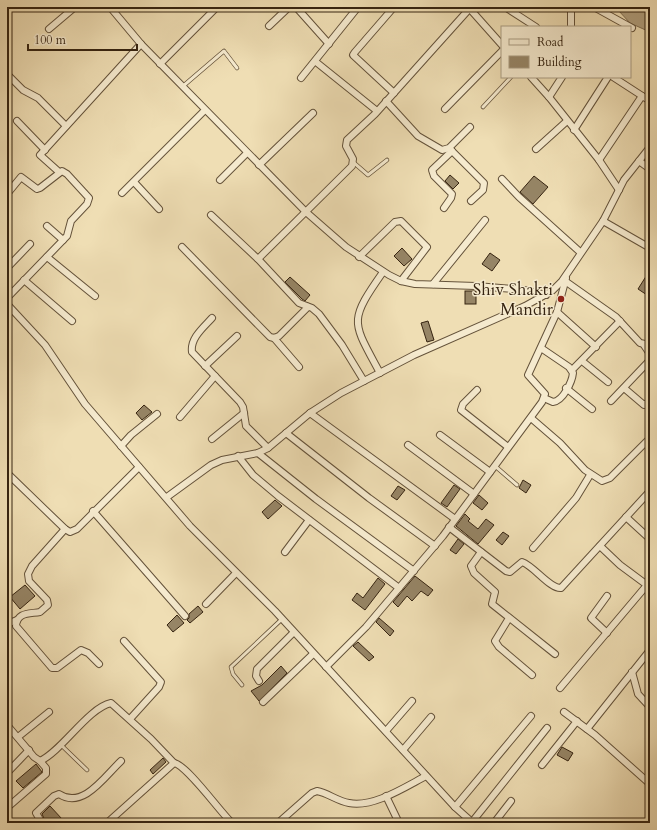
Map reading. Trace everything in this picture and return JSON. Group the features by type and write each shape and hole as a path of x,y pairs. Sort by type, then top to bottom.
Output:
{"street":[{"path":"49,29 75,7"},
{"path":"110,7 160,64 306,212 329,234 383,272 401,281 524,290 546,295"},
{"path":"160,64 216,7"},
{"path":"269,26 289,7"},
{"path":"296,7 329,44"},
{"path":"301,78 316,62 358,7"},
{"path":"394,7 353,56 394,92"},
{"path":"505,7 534,26"},
{"path":"571,7 571,26"},
{"path":"594,7 628,26"},
{"path":"258,260 353,162 345,143 377,111 471,8 501,44"},
{"path":"7,298 69,234 71,221 87,204 89,198 67,174 62,171 59,172 40,155 141,44"},
{"path":"445,109 501,52"},
{"path":"316,62 377,111"},
{"path":"7,74 23,90 38,98 66,126"},
{"path":"532,78 549,97 599,160 619,190"},
{"path":"549,97 561,78"},
{"path":"574,130 607,78"},
{"path":"615,78 650,101"},
{"path":"599,160 642,96"},
{"path":"386,101 418,136 442,150 451,149"},
{"path":"122,193 206,110"},
{"path":"258,165 313,113"},
{"path":"17,121 45,150"},
{"path":"536,149 567,121"},
{"path":"444,208 452,194 434,176 432,170 470,128"},
{"path":"167,497 211,464 268,448 310,413 341,393 380,373 546,295 558,286 580,252 603,221 619,190 650,147"},
{"path":"451,149 484,183 483,190 471,201"},
{"path":"220,180 247,153"},
{"path":"639,161 650,170"},
{"path":"7,194 22,177 37,189 59,172"},
{"path":"502,179 519,197 580,252"},
{"path":"134,182 159,209"},
{"path":"212,215 299,303 319,314 342,345 364,381"},
{"path":"433,284 485,220"},
{"path":"359,256 395,222 401,221 427,247 401,281"},
{"path":"603,221 650,248"},
{"path":"46,226 63,240"},
{"path":"7,268 30,244"},
{"path":"182,247 266,334 274,338 299,366"},
{"path":"47,256 95,296"},
{"path":"380,373 360,336 357,321 362,301 383,272"},
{"path":"326,668 357,637 435,546 531,418 544,398 544,391 528,375 557,312 567,272"},
{"path":"24,280 72,321"},
{"path":"565,281 620,321 636,341 647,345 650,354"},
{"path":"7,304 45,345 85,404 167,497 190,526 282,619 293,633 386,731 455,807 473,823 547,728"},
{"path":"274,338 287,329 308,307"},
{"path":"557,312 596,347"},
{"path":"212,318 194,340 191,347 196,357 240,402 244,413 246,426 268,448"},
{"path":"544,398 556,402 572,378 572,370 620,321"},
{"path":"205,366 237,336"},
{"path":"541,348 572,370"},
{"path":"611,401 650,360"},
{"path":"582,361 608,382"},
{"path":"180,417 215,376"},
{"path":"566,388 592,408"},
{"path":"624,388 644,405 650,401"},
{"path":"477,390 463,404 461,410 508,447"},
{"path":"212,439 244,413"},
{"path":"310,413 455,519"},
{"path":"121,446 131,435 157,414"},
{"path":"531,418 590,475 602,481 606,480 650,438"},
{"path":"286,433 369,498 435,546"},
{"path":"440,435 490,472"},
{"path":"408,445 474,494"},
{"path":"258,452 316,499 414,571"},
{"path":"238,456 253,475 309,520 399,588"},
{"path":"7,473 65,529 74,531 139,467"},
{"path":"533,548 581,491 590,475"},
{"path":"449,527 510,572 522,562 526,563 558,588 565,584 650,491"},
{"path":"93,511 185,616"},
{"path":"626,517 650,539"},
{"path":"285,552 309,520"},
{"path":"7,624 17,620 26,613 42,611 48,605 47,600 30,582 28,574 32,566 65,529"},
{"path":"560,688 647,585 620,565 600,546"},
{"path":"481,552 472,563 472,570 495,592 492,604 555,654"},
{"path":"206,604 236,573"},
{"path":"607,633 591,618 608,596"},
{"path":"509,618 495,641 499,647 532,675"},
{"path":"17,620 16,626 52,668 57,668 81,650 88,653 99,664"},
{"path":"259,681 255,673 256,669 293,633"},
{"path":"124,641 161,682 159,687 130,719"},
{"path":"588,729 650,650"},
{"path":"264,702 313,654"},
{"path":"632,672 638,694 650,707"},
{"path":"386,731 412,701"},
{"path":"40,761 53,752 60,744 106,704 111,703 130,719 174,763 186,772 232,823"},
{"path":"18,737 49,712"},
{"path":"564,712 588,729 650,784"},
{"path":"455,807 531,716"},
{"path":"403,750 431,717"},
{"path":"542,765 577,721"},
{"path":"7,725 46,768 46,774 9,806"},
{"path":"7,773 29,750"},
{"path":"42,823 36,813 54,796 59,794 66,798 72,799 83,796 121,761"},
{"path":"106,823 174,763"},
{"path":"278,823 317,791 342,802 354,804 386,796 426,776"},
{"path":"386,796 398,823"},
{"path":"494,823 511,801"}],"lane":[{"path":"182,87 224,51 236,68"},
{"path":"483,107 510,78"},
{"path":"353,162 368,175 388,160"},
{"path":"495,466 517,485"},
{"path":"242,685 233,674 231,667 282,619"},
{"path":"60,744 87,770"}],"shaded area":[{"path":"620,7 650,7 650,32 630,23 618,10"}],"building":[{"path":"450,175 459,183 453,189 445,181"},
{"path":"534,176 548,187 533,204 520,192"},
{"path":"402,248 412,259 404,266 394,256"},
{"path":"490,253 500,260 492,271 482,264"},
{"path":"650,270 650,297 638,289"},
{"path":"290,277 310,295 305,301 285,282"},
{"path":"465,291 476,291 476,304 465,304"},
{"path":"428,321 434,340 427,342 421,323"},
{"path":"144,405 152,412 142,420 136,413"},
{"path":"523,480 531,485 526,493 519,488"},
{"path":"454,485 460,489 447,507 441,503"},
{"path":"398,486 405,490 397,500 391,496"},
{"path":"479,495 488,503 482,510 473,503"},
{"path":"275,500 282,506 268,519 262,512"},
{"path":"465,514 470,519 468,521 478,529 486,519 494,525 478,544 456,526"},
{"path":"503,532 509,536 502,545 496,540"},
{"path":"458,539 464,544 456,554 450,550"},
{"path":"415,576 433,590 428,596 421,591 412,601 407,596 398,607 393,602"},
{"path":"378,578 385,584 365,610 352,600 357,593 363,598"},
{"path":"25,585 35,596 20,609 10,597"},
{"path":"198,606 203,612 190,623 187,620 189,618 189,614"},
{"path":"177,615 184,623 173,632 167,625"},
{"path":"379,618 394,631 390,636 376,622"},
{"path":"358,642 374,657 369,661 353,646"},
{"path":"281,666 287,673 259,701 251,691 262,685"},
{"path":"562,747 573,753 568,761 557,755"},
{"path":"163,758 166,762 153,774 150,770"},
{"path":"36,764 42,772 23,788 16,781"},
{"path":"50,806 62,819 58,823 46,823 42,814"}],"place":[{"name":"Shiv Shakti Mandir","path":"561,299"}]}
